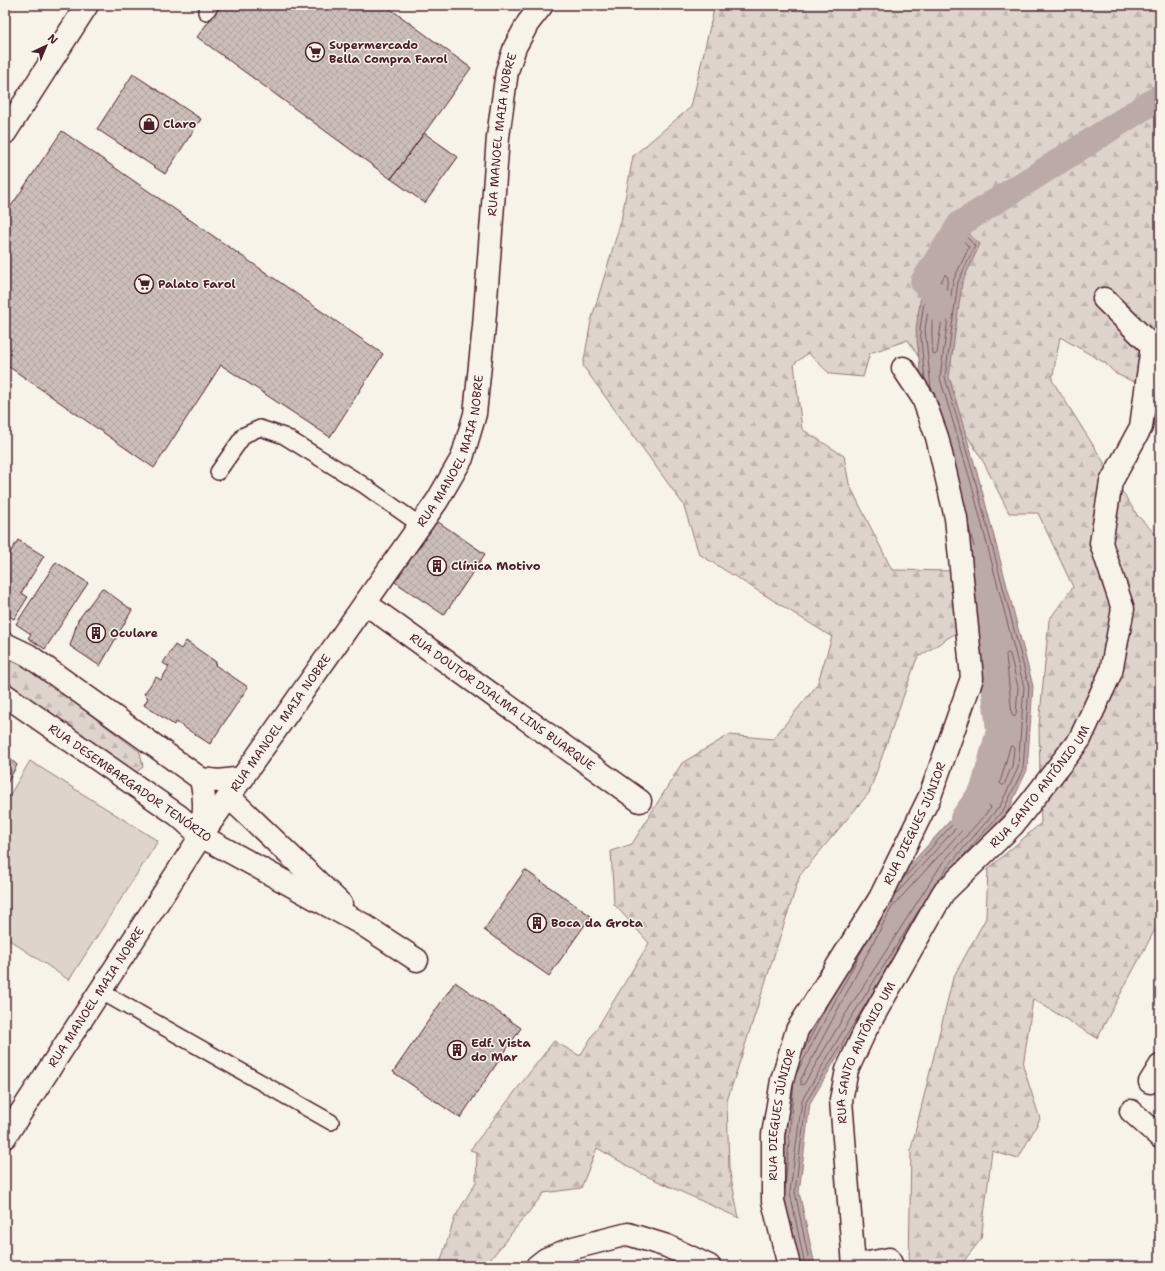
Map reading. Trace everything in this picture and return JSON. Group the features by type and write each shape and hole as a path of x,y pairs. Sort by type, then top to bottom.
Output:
{"main road":[{"path":"5,133 87,5"},
{"name":"RUA MANOEL MAIA NOBRE","path":"5,1138 201,836 437,501 462,458 475,414 484,326 498,137 507,71 515,47 528,23 542,5"},
{"name":"RUA SANTO ANTÔNIO UM","path":"853,1266 841,1100 847,1070 866,1029 943,893 1013,825 1080,739 1111,672 1123,609 1101,543 1111,482 1141,427 1152,346 1104,299"},
{"name":"RUA DIEGUES JÚNIOR","path":"789,1266 773,1201 773,1135 782,1080 798,1030 880,898 930,796 972,678 956,518 935,430 923,398 903,368"},
{"name":"RUA DOUTOR DJALMA LINS BUARQUE","path":"365,603 640,801"},
{"path":"5,644 28,655 56,674 201,779 219,781 243,778"},
{"name":"RUA DESEMBARGADOR TENÓRIO","path":"5,696 179,816 201,836 362,924 417,960"},
{"name":"RUA MANOEL MAIA NOBRE","path":"201,779 205,796 205,811 201,836"},
{"name":"RUA DESEMBARGADOR TENÓRIO","path":"229,797 362,924"},
{"path":"1131,1111 1160,1137"},
{"path":"537,1266 546,1258 573,1248 628,1234 666,1246 709,1266"},
{"path":"853,1266 889,1259 892,1266"}],"lane":[{"path":"218,472 244,435 260,428 284,436 362,484 420,525"},
{"path":"100,991 332,1122"}],"green space":[{"path":"715,5 1160,5 1160,393 1116,374 1105,363 1060,337 1052,380 1137,515 1160,539 1160,920 1097,1038 1033,999 1023,1066 1040,1119 1018,1159 992,1151 981,1239 960,1266 909,1266 911,1149 953,978 986,918 988,869 1041,823 1039,726 1049,620 1073,587 1038,513 1009,513 984,463 908,340 870,353 863,377 830,374 808,353 794,364 802,429 844,456 849,484 892,570 954,571 959,631 917,658 869,793 800,875 727,1101 729,1168 739,1218 640,1173 597,1148 581,1188 544,1193 485,1266 439,1266 455,1217 476,1182 477,1152 470,1150 554,1041 580,1056 649,943 614,904 611,851 632,844 682,763 729,735 773,739 817,685 832,637 699,554 683,504 583,366 591,321 621,221 633,156 691,107"},
{"path":"5,653 11,655 140,752 143,767 132,775 5,687"},
{"path":"30,761 158,841 69,980 5,937 5,803"}],"water":[{"path":"960,224 980,244 962,283 949,377 980,483 1033,686 1027,770 1008,811 956,870 856,1025 810,1103 799,1192 815,1266 791,1266 775,1201 786,1075 880,898 967,802 983,790 999,731 990,647 964,543 923,398 916,329 923,282"}],"building":[{"path":"221,5 385,5 471,68 391,179 197,37"},
{"name":"Claro","path":"133,74 201,119 165,174 97,129"},
{"name":"Palato Farol","path":"62,131 383,354 330,437 221,365 154,468 5,364 5,215"},
{"path":"424,133 458,157 425,203 391,179"},
{"name":"Clínica Motivo","path":"431,517 485,554 444,615 389,578"},
{"path":"18,540 44,556 21,593 28,597 14,619 5,614 5,561"},
{"path":"56,562 88,583 45,649 28,638 31,634 16,624"},
{"name":"Oculare","path":"102,588 132,610 100,666 70,646 78,620"},
{"path":"186,641 216,662 215,665 248,687 210,744 176,722 174,725 144,705 148,698 144,694 156,677 161,680 169,667 163,663 175,645 181,649"},
{"path":"5,754 17,765 5,787"},
{"name":"Boca da Grota","path":"525,870 591,916 549,976 484,930"},
{"name":"Edf. Vista do Mar","path":"455,982 521,1028 460,1118 393,1072"}],"waterway":[{"path":"940,310 939,301 923,282 960,224 1160,97"},
{"path":"963,818 983,790 999,731 990,647 965,556"}],"place":[{"name":"Supermercado Bella Compra Farol","path":"315,52"},
{"name":"Claro","path":"149,124"},
{"name":"Palato Farol","path":"144,284"},
{"name":"Clínica Motivo","path":"437,566"},
{"name":"Oculare","path":"96,633"},
{"name":"Boca da Grota","path":"537,923"},
{"name":"Edf. Vista do Mar","path":"457,1050"}]}
